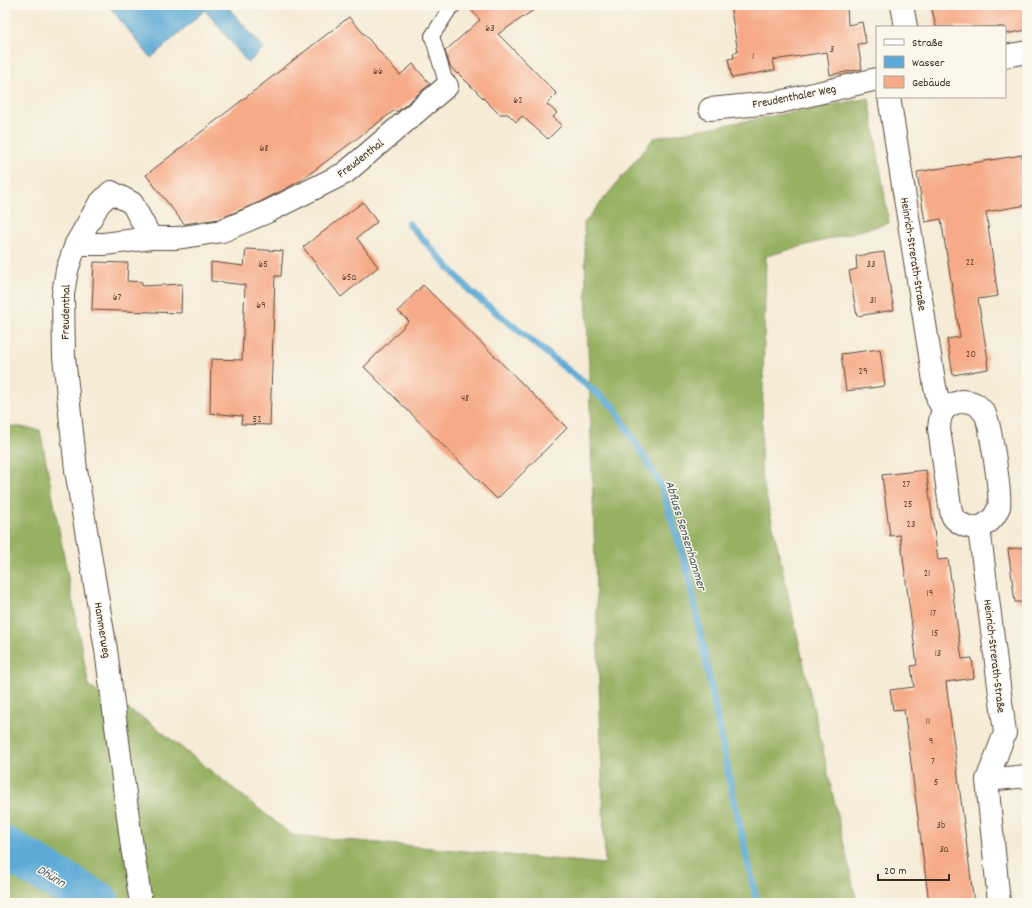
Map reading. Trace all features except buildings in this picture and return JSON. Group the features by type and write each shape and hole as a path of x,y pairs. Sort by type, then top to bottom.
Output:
{"street":[{"path":"902,5 906,26"},
{"path":"1006,56 1027,52"},
{"name":"Freudenthaler Weg","path":"710,109 780,102 876,80"},
{"name":"Freudenthal","path":"76,244 104,244 151,238 177,238 222,231 267,212 345,173 447,86"},
{"name":"Heinrich-Strerath-Straße","path":"889,98 935,387 938,400 944,410"},
{"name":"Freudenthal","path":"64,357 63,294 67,270 76,244 99,204 111,192 132,203 151,238"},
{"name":"Hammerweg","path":"64,357 76,470 106,650 132,847 141,903"},
{"path":"962,401 973,402 986,415 999,492 1000,506 988,524 978,528 961,524 953,517 950,506 939,429 940,419 944,410 951,404 962,401"},
{"name":"Heinrich-Strerath-Straße","path":"978,528 1005,733 987,780 999,903"},
{"path":"987,780 1027,776"}],"lane":[{"name":"Freudenthal","path":"447,86 432,36 454,5"}],"green space":[{"path":"869,98 889,223 766,256 761,473 857,903 5,903 5,425 40,430 89,687 148,721 292,835 605,864 584,223 654,138"}],"water":[{"path":"108,5 226,5 264,48 248,63 205,10 151,58"}],"waterway":[{"name":"Abfluss Sensenhammer","path":"409,224 471,292 614,407 661,485 688,572 730,782 757,903"},
{"name":"Dhünn","path":"5,848 98,903"}]}
